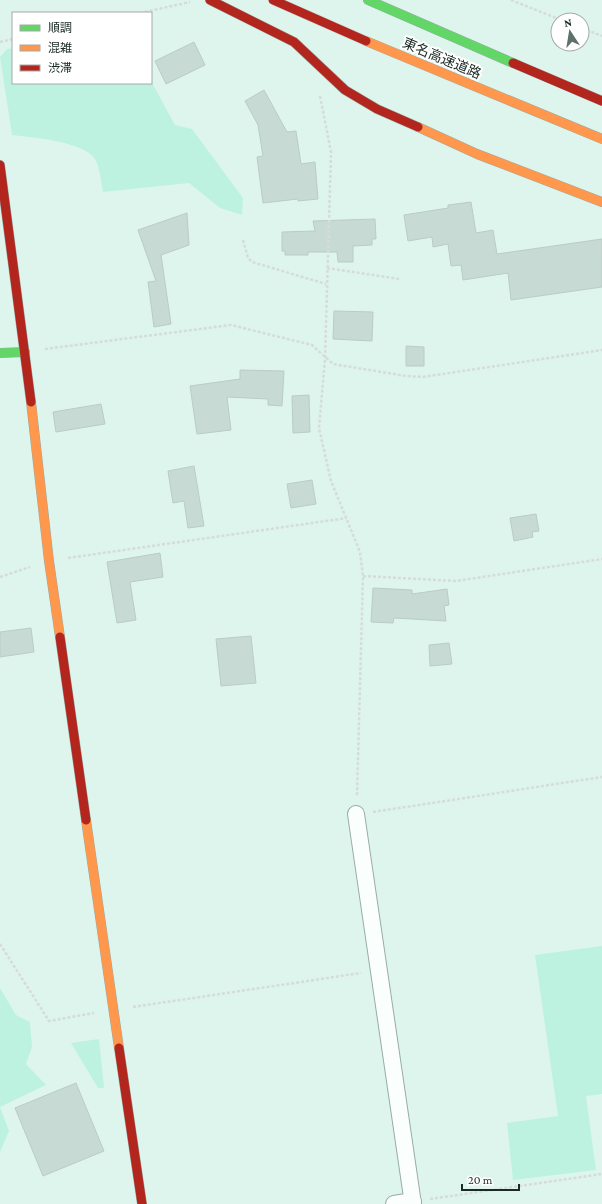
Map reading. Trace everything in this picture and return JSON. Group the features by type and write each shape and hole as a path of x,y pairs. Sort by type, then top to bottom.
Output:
{"main road":[{"path":"210,0 294,42 345,90 377,109 477,154 602,202"},
{"name":"東名高速道路","path":"273,0 366,41 602,139"},
{"name":"東名高速道路","path":"368,0 602,101"},
{"path":"0,165 25,352 49,561 142,1204"},
{"path":"0,353 25,352"}],"street":[{"path":"356,814 413,1203 394,1204"}],"path":[{"path":"145,12 188,3 194,0"},
{"path":"511,0 550,16"},
{"path":"590,31 602,36"},
{"path":"0,42 12,39"},
{"path":"320,93 331,152 326,268 325,359 319,428 331,481 360,552 363,576 356,814 602,777"},
{"path":"242,240 248,258 252,262 326,284"},
{"path":"326,268 399,279"},
{"path":"25,352 231,325 312,345 325,359 333,364 406,376 423,377 602,350"},
{"path":"0,577 49,561 347,518"},
{"path":"363,576 456,581 602,559"},
{"path":"0,944 49,1021 380,970"},
{"path":"413,1203 602,1174"}],"green space":[{"path":"12,48 12,84 152,83 175,125 192,129 243,198 242,215 220,208 189,183 103,192 97,163 89,153 80,148 57,141 12,135 0,57 7,49"},
{"path":"602,946 602,1094 586,1096 596,1170 513,1180 507,1123 558,1116 535,955"},
{"path":"0,988 16,1015 30,1022 32,1047 26,1064 46,1085 0,1107"},
{"path":"99,1039 104,1088 98,1088 71,1043"},
{"path":"0,1107 9,1131 0,1152"}],"building":[{"path":"194,42 205,65 166,84 155,61"},
{"path":"264,90 287,132 296,131 301,164 315,162 318,199 298,201 298,199 263,203 257,157 263,156 258,125 245,101"},
{"path":"471,202 476,233 493,230 497,254 602,239 602,287 511,300 508,273 463,280 461,265 451,266 448,244 433,247 432,237 408,241 404,215 448,208 448,205"},
{"path":"187,213 189,245 161,255 171,324 154,327 148,282 156,281 138,230"},
{"path":"375,219 376,239 372,239 372,245 353,246 353,262 338,262 337,252 308,252 308,255 285,255 285,251 282,251 282,232 315,231 313,221"},
{"path":"334,311 373,312 372,341 333,339"},
{"path":"406,346 424,347 424,366 406,366"},
{"path":"240,370 284,371 282,406 268,405 268,399 227,397 231,430 197,434 190,386 240,379"},
{"path":"309,395 310,432 293,433 292,396"},
{"path":"101,404 105,424 56,432 53,412"},
{"path":"194,466 204,526 188,528 184,501 173,503 168,471"},
{"path":"312,480 316,504 291,508 287,484"},
{"path":"536,514 539,531 532,532 533,537 514,541 510,518"},
{"path":"160,553 163,577 130,582 136,620 117,623 107,562"},
{"path":"373,588 412,590 412,594 447,589 449,605 444,606 446,621 394,618 393,623 371,622"},
{"path":"31,628 34,652 0,657 0,632"},
{"path":"251,636 256,683 221,686 216,639"},
{"path":"449,643 452,664 430,666 429,645"},
{"path":"76,1083 104,1151 43,1176 15,1108"}],"traffic: fast":[{"path":"368,0 513,63"},
{"path":"0,353 25,352"}],"traffic: slow":[{"path":"366,41 602,139"},
{"path":"418,127 477,154 602,202"},
{"path":"31,402 49,561 60,637"},
{"path":"86,820 119,1048"}],"traffic: jam":[{"path":"210,0 294,42 345,90 377,109 418,127"},
{"path":"273,0 366,41"},
{"path":"513,63 602,101"},
{"path":"0,165 31,402"},
{"path":"60,637 86,820"},
{"path":"119,1048 142,1204"}]}
